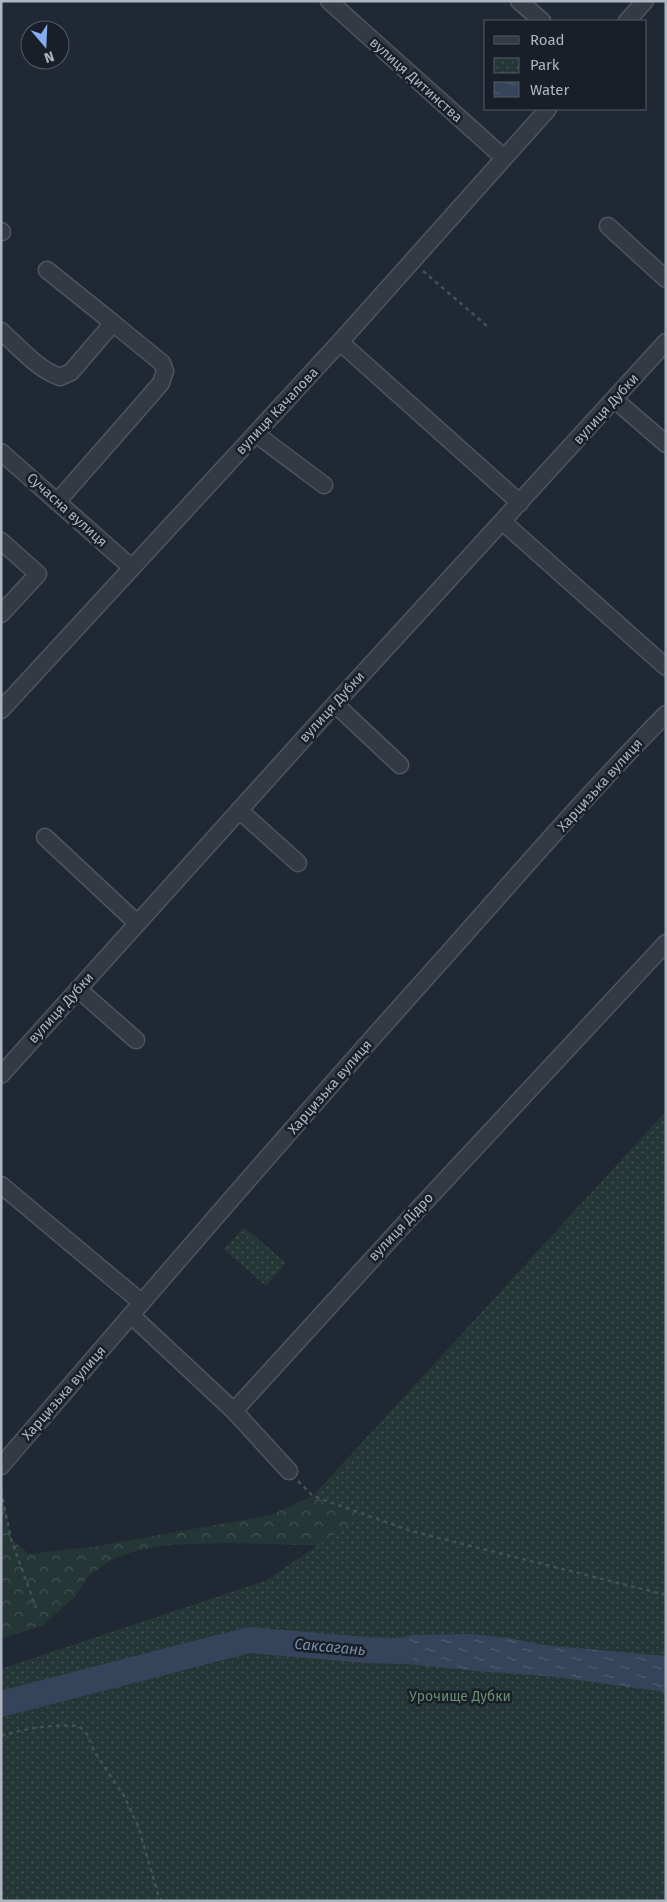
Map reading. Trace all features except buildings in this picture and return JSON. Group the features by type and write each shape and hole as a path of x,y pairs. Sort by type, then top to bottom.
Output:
{"street":[{"name":"вулиця Дитинства","path":"329,1 504,158"},
{"path":"519,1 541,20"},
{"path":"628,20 645,1"},
{"name":"вулиця Качалова","path":"2,708 340,342 547,110"},
{"path":"608,226 666,278"},
{"path":"47,270 162,363 165,371 160,383 142,405 57,502"},
{"path":"1,331 36,363 51,374 60,377 71,372 113,323"},
{"path":"340,342 520,502"},
{"name":"вулиця Дубки","path":"1,1075 335,704 666,342"},
{"path":"614,399 666,444"},
{"path":"256,434 324,485"},
{"name":"Сучасна вулиця","path":"1,452 132,568"},
{"path":"503,522 666,667"},
{"path":"1,541 38,574 1,614"},
{"path":"335,704 400,765"},
{"name":"Харцизька вулиця","path":"1,1466 141,1302 426,978 622,759 666,714"},
{"path":"240,810 298,863"},
{"path":"45,837 137,923"},
{"name":"вулиця Дідро","path":"234,1411 398,1231 663,951"},
{"path":"78,989 136,1040"},
{"path":"1,1185 141,1302"},
{"path":"131,1315 234,1411 289,1471"}],"path":[{"path":"412,262 487,326"},
{"path":"289,1471 313,1496 411,1531 666,1595"},
{"path":"1,1491 11,1539 36,1608"},
{"path":"1,1736 22,1729 64,1725 79,1726 87,1734 94,1751 124,1796 138,1826 158,1894 162,1901"}],"green space":[{"name":"Урочище Дубки","path":"666,1111 666,1901 1,1901 1,1669 265,1581 363,1515 313,1496"},
{"path":"244,1227 286,1263 266,1286 224,1249"},
{"path":"1,1491 11,1539 29,1554 92,1547 271,1515 313,1496 410,1531 334,1546 227,1543 167,1545 135,1551 111,1560 87,1577 76,1596 43,1625 1,1639"}],"water":[{"path":"471,1634 509,1638 544,1645 666,1656 666,1692 548,1676 387,1662 367,1650 384,1641 413,1635"}],"waterway":[{"name":"Саксагань","path":"1,1704 249,1640 367,1650 402,1651"}]}
